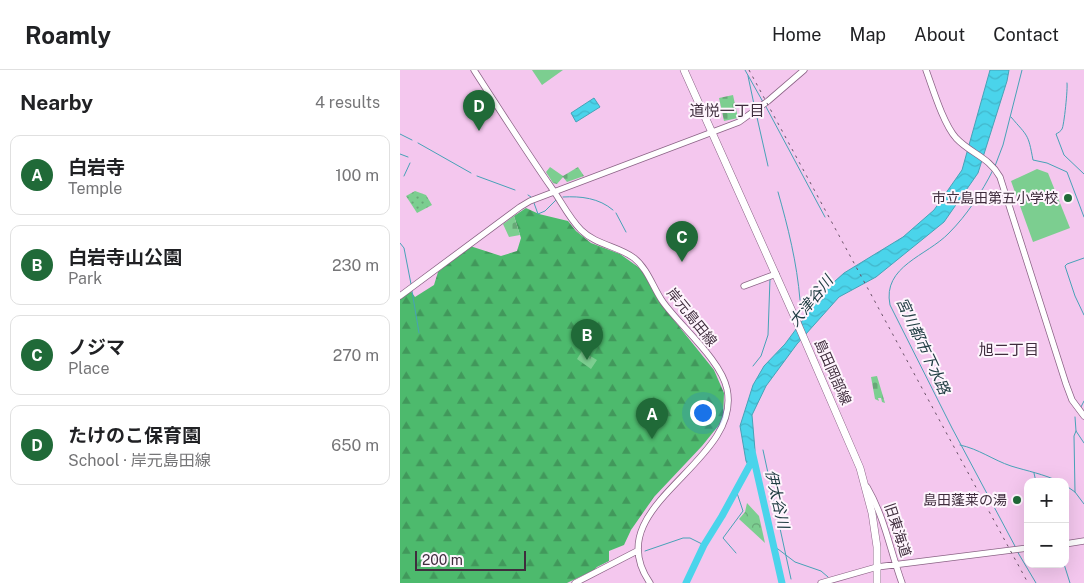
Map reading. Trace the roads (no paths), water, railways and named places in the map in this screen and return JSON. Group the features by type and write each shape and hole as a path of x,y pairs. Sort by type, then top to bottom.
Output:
{"main road":[{"name":"島田岡部線","path":"684,70 854,450 866,486 872,513 877,583"}],"street":[{"name":"岸元島田線","path":"474,70 573,220 588,236 628,254 641,264 662,301 716,366 726,384 728,406 723,425 713,441 648,517 639,535 638,551 644,573 650,583"},
{"path":"400,296 520,207 554,191 740,122 804,70"},
{"path":"926,70 948,125 954,135 991,164 1000,177 1072,400 1084,416"},
{"path":"744,286 776,274"},
{"name":"旧東海道","path":"866,486 876,501 883,519 902,583"},
{"path":"1069,543 1084,541"},
{"path":"820,583 877,567 1024,548"},
{"path":"575,583 638,551"}],"water":[{"path":"990,70 1009,70 978,173 944,222 876,277 839,297 797,344 766,386 752,415 755,450 754,458 749,467 746,461 740,426 753,385 764,366 785,344 825,290 844,273 903,237 934,210 962,170"},
{"path":"594,98 600,107 576,122 571,113"}],"waterway":[{"path":"745,70 763,102"},
{"path":"995,166 1003,145 1022,70"},
{"path":"748,76 755,109"},
{"path":"1067,83 1063,126 1056,134 1064,155 1084,174"},
{"path":"765,105 825,217"},
{"path":"756,113 768,166"},
{"path":"1011,117 1026,136 1033,160 1047,163 1067,172 1084,217"},
{"path":"400,134 412,140"},
{"path":"418,143 471,173"},
{"path":"400,154 408,157"},
{"path":"404,176 410,163"},
{"name":"宮川都市下水路","path":"993,170 974,203 962,219 940,241 899,271 889,292 890,305 952,428 1016,548"},
{"path":"477,176 515,190"},
{"path":"778,192 792,245 800,300"},
{"path":"563,197 590,199 602,203 613,210"},
{"path":"534,203 538,214 545,211 556,200"},
{"path":"616,213 626,232"},
{"path":"400,243 404,248 411,284"},
{"path":"1084,258 1065,266 1075,296 1084,315"},
{"path":"753,366 761,356 768,335 770,279"},
{"path":"412,291 419,333"},
{"path":"1081,407 1084,401"},
{"path":"1075,417 1076,431 1084,443"},
{"path":"1075,492 1074,436 1076,431"},
{"path":"960,445 1011,466 1050,478"},
{"path":"763,450 791,579"},
{"name":"伊太谷川","path":"752,451 782,583"},
{"name":"大津谷川","path":"686,583 704,545 752,461"},
{"path":"1034,473 1035,478"},
{"path":"1069,488 1075,492 1084,504"},
{"path":"736,490 743,511 723,538 736,553"},
{"path":"645,551 683,538 690,538 704,545"},
{"path":"774,546 795,562 821,571 828,577"},
{"path":"1017,551 1036,583"},
{"path":"1065,568 1070,583"}],"railway":[{"path":"749,70 1028,583"}],"place":[{"name":"たけのこ保育園","path":"479,131"},
{"name":"市立島田第五小学校","path":"1068,198"},
{"name":"ノジマ","path":"682,262"},
{"name":"白岩寺山公園","path":"587,360"},
{"name":"白岩寺","path":"652,439"},
{"name":"島田蓬莱の湯","path":"1017,500"}],"district":[{"name":"道悦一丁目","path":"727,111"},
{"name":"旭二丁目","path":"1009,350"}]}
